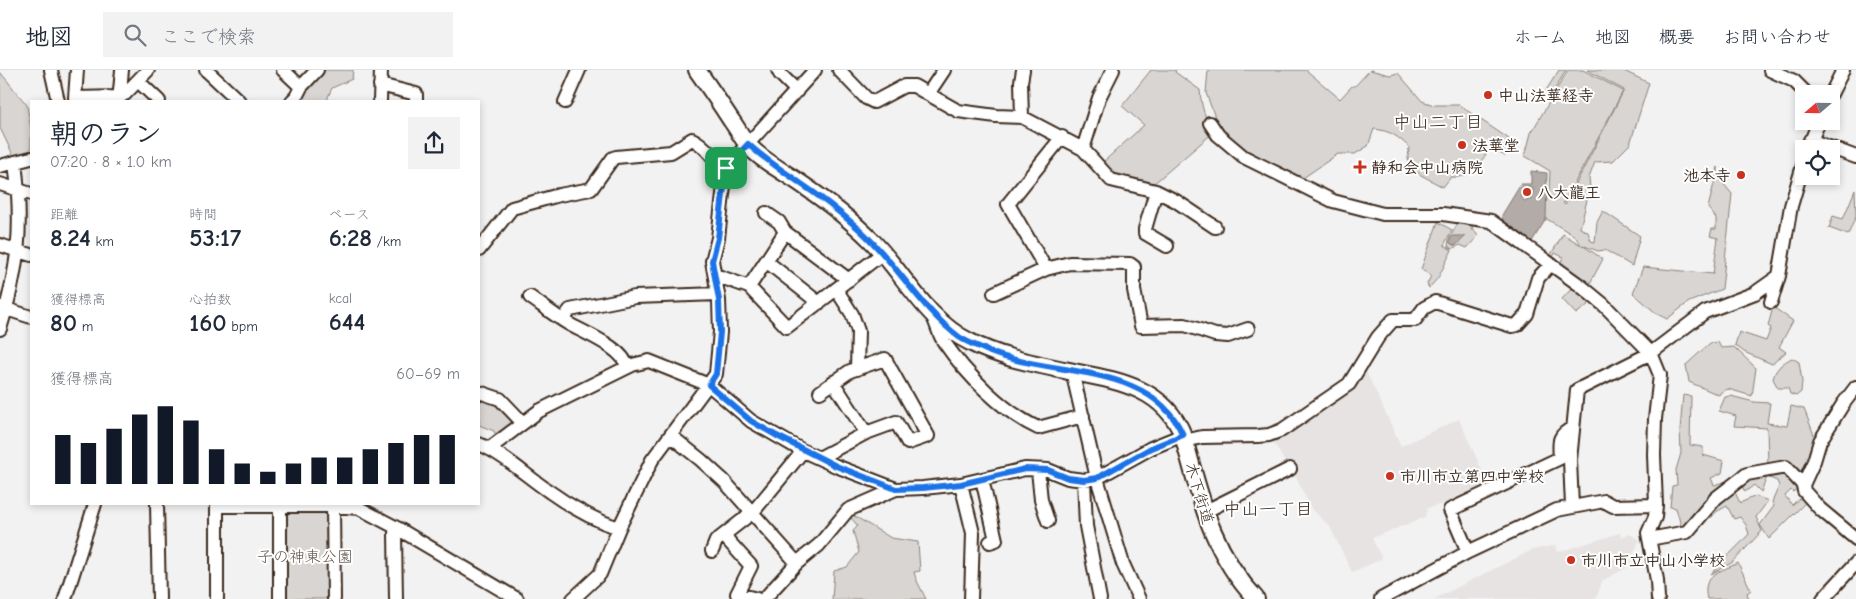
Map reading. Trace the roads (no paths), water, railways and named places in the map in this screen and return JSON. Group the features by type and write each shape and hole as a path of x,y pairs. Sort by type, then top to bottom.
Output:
{"main road":[{"name":"木下街道","path":"697,70 748,144 774,166 835,208 866,235 932,313 961,338 1008,358 1114,380 1136,387 1153,397 1172,416 1184,438 1204,512 1218,547 1230,567 1256,599"}],"street":[{"path":"51,70 58,100"},
{"path":"77,70 75,98 119,99 148,70"},
{"path":"119,99 122,70"},
{"path":"206,70 238,100"},
{"path":"283,70 296,97 317,70"},
{"path":"380,100 381,70"},
{"path":"565,102 579,70"},
{"path":"778,70 797,91"},
{"path":"573,599 600,574 619,528 652,460 716,374 720,332 718,294 712,261 718,238 726,168 816,70"},
{"path":"839,70 866,98 874,102 904,86 914,86 958,111 1022,117 1083,149 1111,180 1156,191 1176,201 1215,227"},
{"path":"928,94 944,70"},
{"path":"1022,117 1021,82 1023,70"},
{"path":"1083,149 1099,98 1113,70"},
{"path":"1770,70 1794,81 1798,85"},
{"path":"1836,85 1843,70"},
{"path":"138,81 159,100"},
{"path":"380,85 416,94 416,100"},
{"path":"1210,123 1218,135 1244,157 1332,201 1383,214 1443,214 1491,221 1581,286 1604,305 1650,353 1660,375 1655,419 1656,505 1655,517 1648,533 1658,580 1658,599"},
{"path":"1046,269 1008,204 1062,137"},
{"path":"480,249 512,208 558,195 591,189 613,158 616,157 670,152 692,139 699,142 714,160 726,168"},
{"path":"1840,153 1856,157"},
{"path":"0,166 30,158"},
{"path":"0,329 3,308 15,275 18,251 20,222 15,162"},
{"path":"0,184 30,194"},
{"path":"1771,302 1779,276 1791,206 1797,185"},
{"path":"1156,191 1145,233 1167,246"},
{"path":"766,212 779,222 785,232 849,280"},
{"path":"749,287 785,232"},
{"path":"0,245 30,255"},
{"path":"714,275 749,287 788,327 883,253"},
{"path":"766,261 818,303"},
{"path":"994,293 1046,269 1070,263 1130,264 1134,267 1134,290 1141,326 1185,325 1215,336 1228,336 1248,329"},
{"path":"764,599 797,563 819,545 848,510 896,489 961,484 1025,469 1048,470 1068,478 1091,479 1151,448 1184,438 1269,435 1282,430 1349,384 1378,338 1393,320 1415,320 1424,308 1435,302 1500,323 1512,326 1517,325 1527,314 1538,278 1551,264"},
{"path":"1572,506 1570,460 1577,390 1650,353 1697,317 1755,294 1779,276"},
{"path":"836,289 852,314 858,330 857,369"},
{"path":"563,320 570,310 635,297 718,294"},
{"path":"530,297 563,320 611,347 626,361 627,367"},
{"path":"3,308 30,317"},
{"path":"932,313 943,341 972,375 1014,415 1038,428 1083,416"},
{"path":"819,458 866,433 896,422 908,443 928,436 885,359 857,369 833,382 820,392"},
{"path":"619,528 606,524 575,508 549,492 485,446 539,411 627,367 650,361 709,385 751,421 803,451 896,489"},
{"path":"1072,372 1083,416 1091,479 1086,526 1100,599"},
{"path":"833,382 866,433"},
{"path":"1803,485 1814,461 1820,441 1856,387"},
{"path":"480,392 500,399 523,422"},
{"path":"1468,552 1450,510 1560,458 1559,442 1561,435 1573,428"},
{"path":"671,436 724,481 797,563"},
{"path":"712,552 716,541 753,512 803,451"},
{"path":"1649,539 1687,532 1716,498 1747,474 1786,467 1803,485 1804,491 1820,509 1856,539"},
{"path":"1204,512 1290,469"},
{"path":"1038,470 1041,500 1048,521"},
{"path":"982,479 996,540 990,542"},
{"path":"1091,479 1123,564 1139,599"},
{"path":"961,484 973,533 971,599"},
{"path":"1381,599 1468,552 1557,510 1604,501 1614,506 1656,505"},
{"path":"65,599 95,505"},
{"path":"157,505 159,599"},
{"path":"217,599 217,505 336,505 359,508 397,528 507,598"},
{"path":"280,505 280,599"},
{"path":"334,599 336,505"},
{"path":"396,599 395,533 397,528"},
{"path":"724,536 751,566 737,594 757,599"},
{"path":"1823,599 1856,563"}],"place":[{"name":"中山法華経寺","path":"1488,95"},
{"name":"法華堂","path":"1462,145"},
{"name":"静和会中山病院","path":"1360,167"},
{"name":"池本寺","path":"1741,175"},
{"name":"八大龍王","path":"1527,192"},
{"name":"市川市立第四中学校","path":"1390,476"},
{"name":"市川市立中山小学校","path":"1571,560"}],"district":[{"name":"中山二丁目","path":"1438,122"},
{"name":"中山一丁目","path":"1268,509"}],"park label":[{"name":"子の神東公園","path":"305,556"}]}
